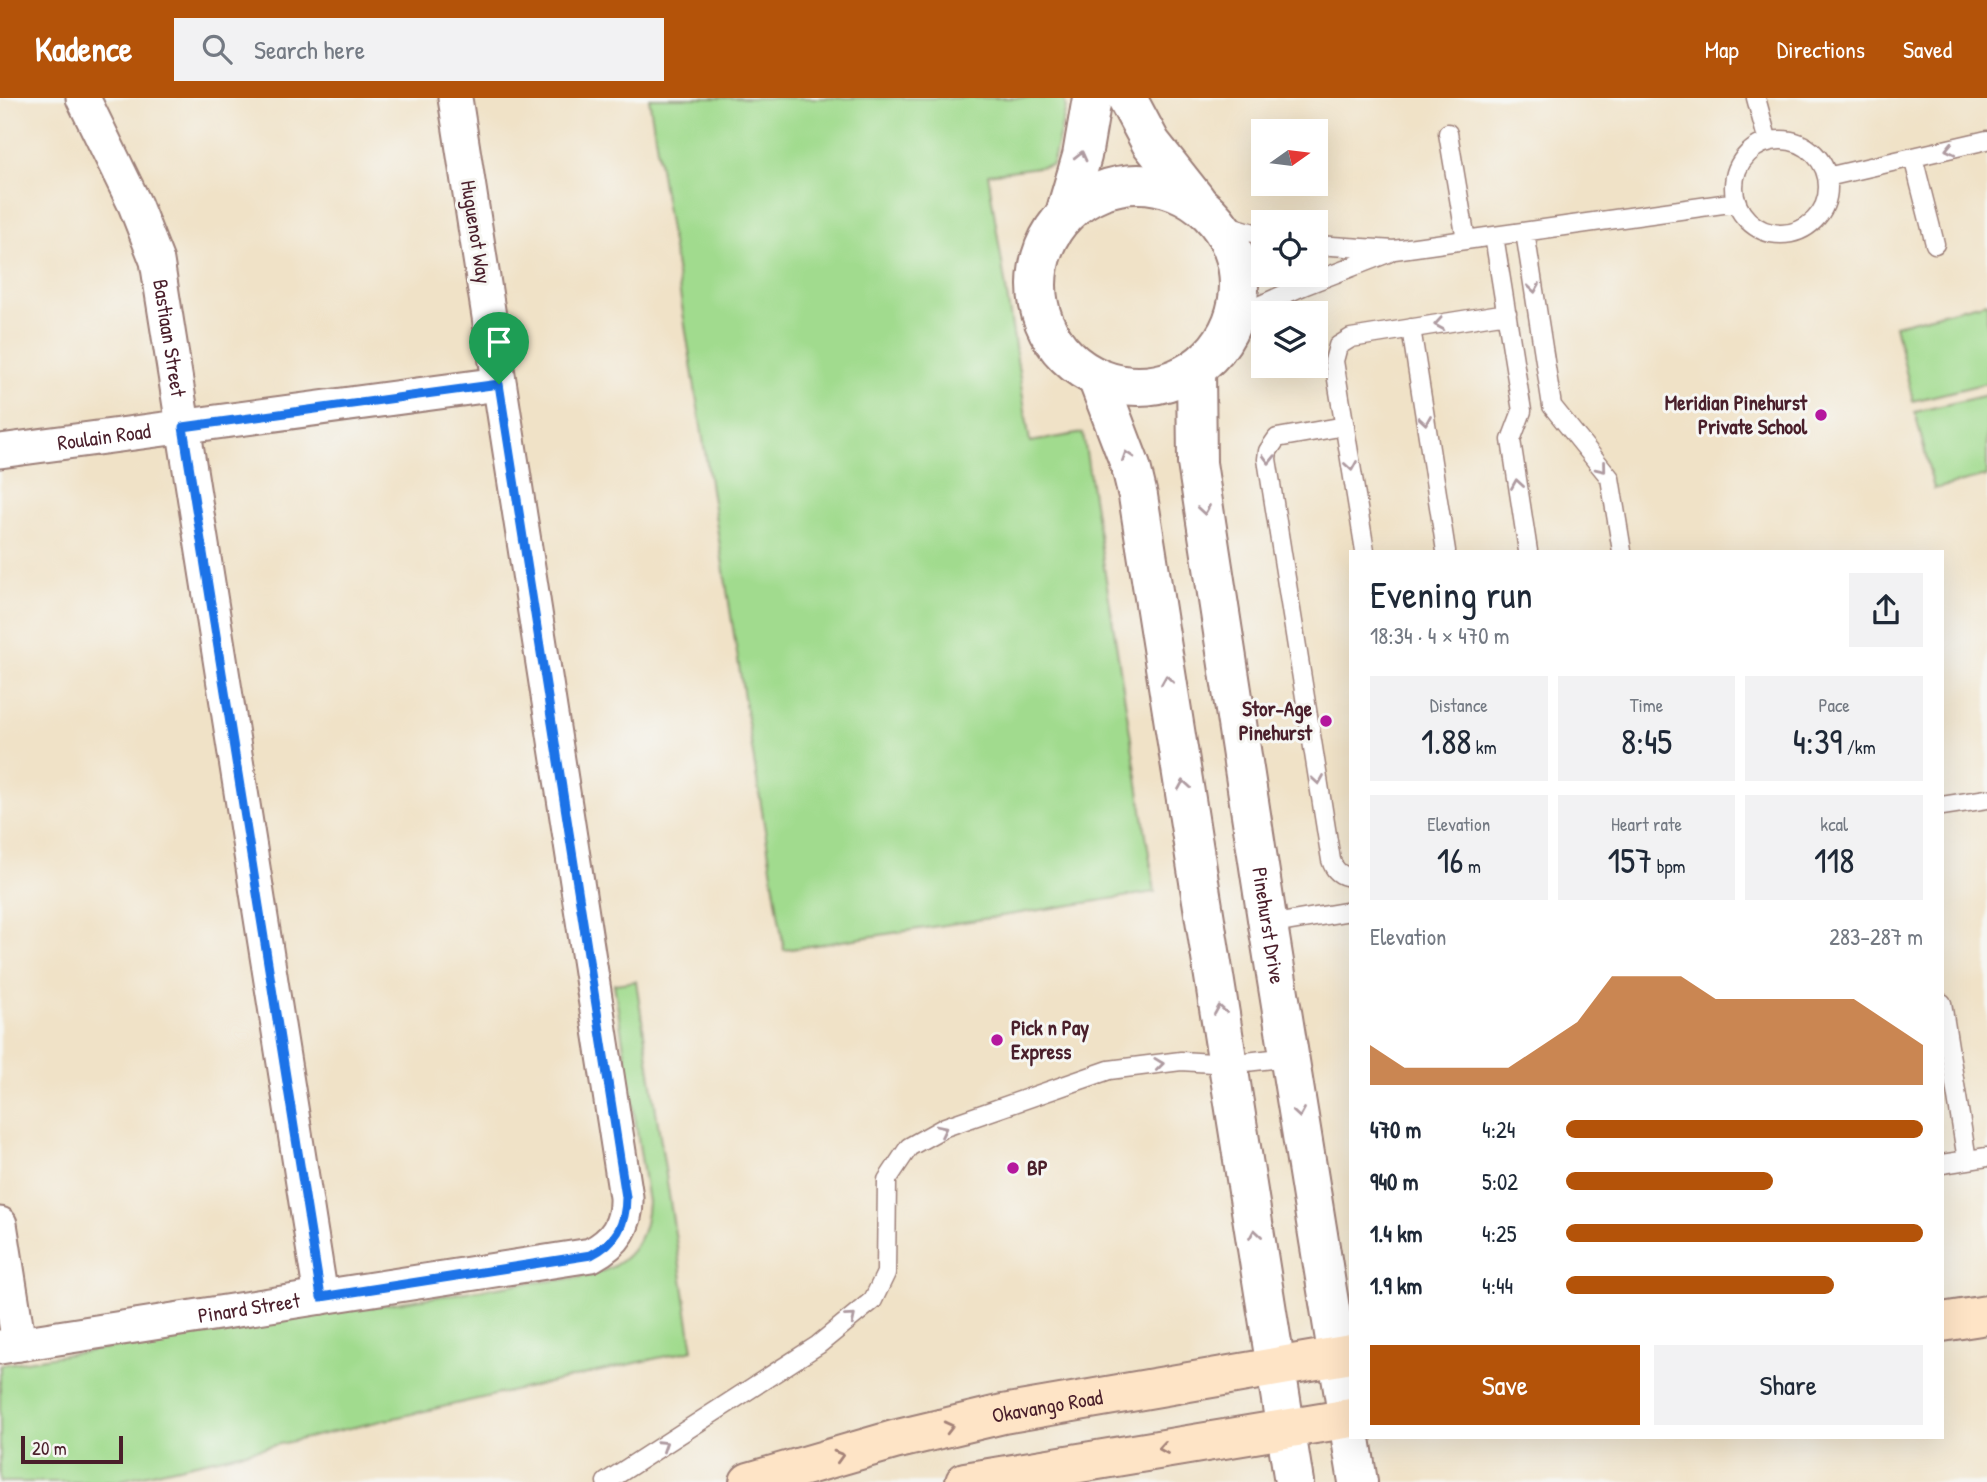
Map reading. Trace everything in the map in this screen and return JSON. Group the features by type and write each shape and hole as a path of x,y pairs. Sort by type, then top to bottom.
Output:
{"main road":[{"path":"1944,1295 1987,1294"},
{"path":"1944,1322 1987,1315"},
{"name":"Okavango Road","path":"750,1482 894,1440 1003,1414 1344,1355"},
{"path":"965,1482 1349,1419"}],"street":[{"name":"Bastiaan Street","path":"83,98 135,205 157,261 321,1297"},
{"name":"Huguenot Way","path":"455,98 626,1197"},
{"path":"1065,214 1082,156 1093,98"},
{"path":"1127,98 1151,142 1208,212 1234,253 1240,285 1234,317 1219,346 1196,369 1165,383 1130,386 1097,378 1070,360 1049,335 1038,304 1037,271 1047,240 1065,214 1094,192 1128,183 1164,186 1208,212"},
{"name":"Pinehurst Drive","path":"1196,369 1197,463 1268,925 1344,1355 1349,1419"},
{"path":"1097,378 1131,467 1138,496 1294,1482"},
{"name":"Roulain Road","path":"0,451 499,384"},
{"name":"Pinard Street","path":"10,1345 591,1255 616,1238 623,1225 626,1197"},
{"path":"0,1224 10,1345"},
{"name":"Pinehurst Drive","path":"1352,1439 1358,1482"}],"lane":[{"path":"1756,98 1768,142"},
{"path":"1448,133 1466,240"},
{"path":"1780,140 1805,147 1815,155 1827,177 1828,190 1820,215 1811,224 1788,234 1775,234 1751,223 1742,214 1737,202 1734,187 1743,159 1768,142 1780,140"},
{"path":"1827,177 1987,140"},
{"path":"1913,157 1935,244"},
{"path":"1328,247 1394,250 1737,202"},
{"path":"1208,212 1251,230"},
{"path":"1525,232 1552,406 1610,478 1622,550"},
{"path":"1494,236 1522,411 1511,440 1528,550"},
{"path":"1234,317 1394,250"},
{"path":"1365,550 1334,361 1338,346 1351,338 1507,313"},
{"path":"1411,328 1446,550"},
{"path":"1522,411 1552,406"},
{"path":"1345,426 1277,438 1268,451 1267,458 1331,860 1339,873 1349,876"},
{"path":"1944,806 1987,799"},
{"path":"1268,925 1349,912"},
{"path":"1944,1016 1967,1160"},
{"path":"606,1482 818,1345 873,1300 886,1273 887,1180 909,1147 945,1128 1110,1070 1181,1061 1228,1064 1290,1057"},
{"path":"1944,1164 1987,1157"}],"green space":[{"path":"649,98 1064,98 1066,108 1052,165 988,174 1030,442 1083,433 1155,892 784,950"},
{"path":"1987,302 1987,383 1913,401 1895,325"},
{"path":"1987,395 1987,476 1934,489 1915,412"},
{"path":"636,981 693,1350 113,1482 0,1482 0,1365 517,1284 585,1276 621,1261 635,1248 644,1228 648,1202 614,984"}],"place":[{"name":"Meridian Pinehurst Private School","path":"1821,415"},
{"name":"Stor-Age Pinehurst","path":"1326,721"},
{"name":"Pick n Pay Express","path":"997,1040"},
{"name":"BP","path":"1013,1168"}],"route":[{"path":"499,384 626,1197 626,1211 616,1238 591,1255 321,1297 183,427 499,384"}]}
